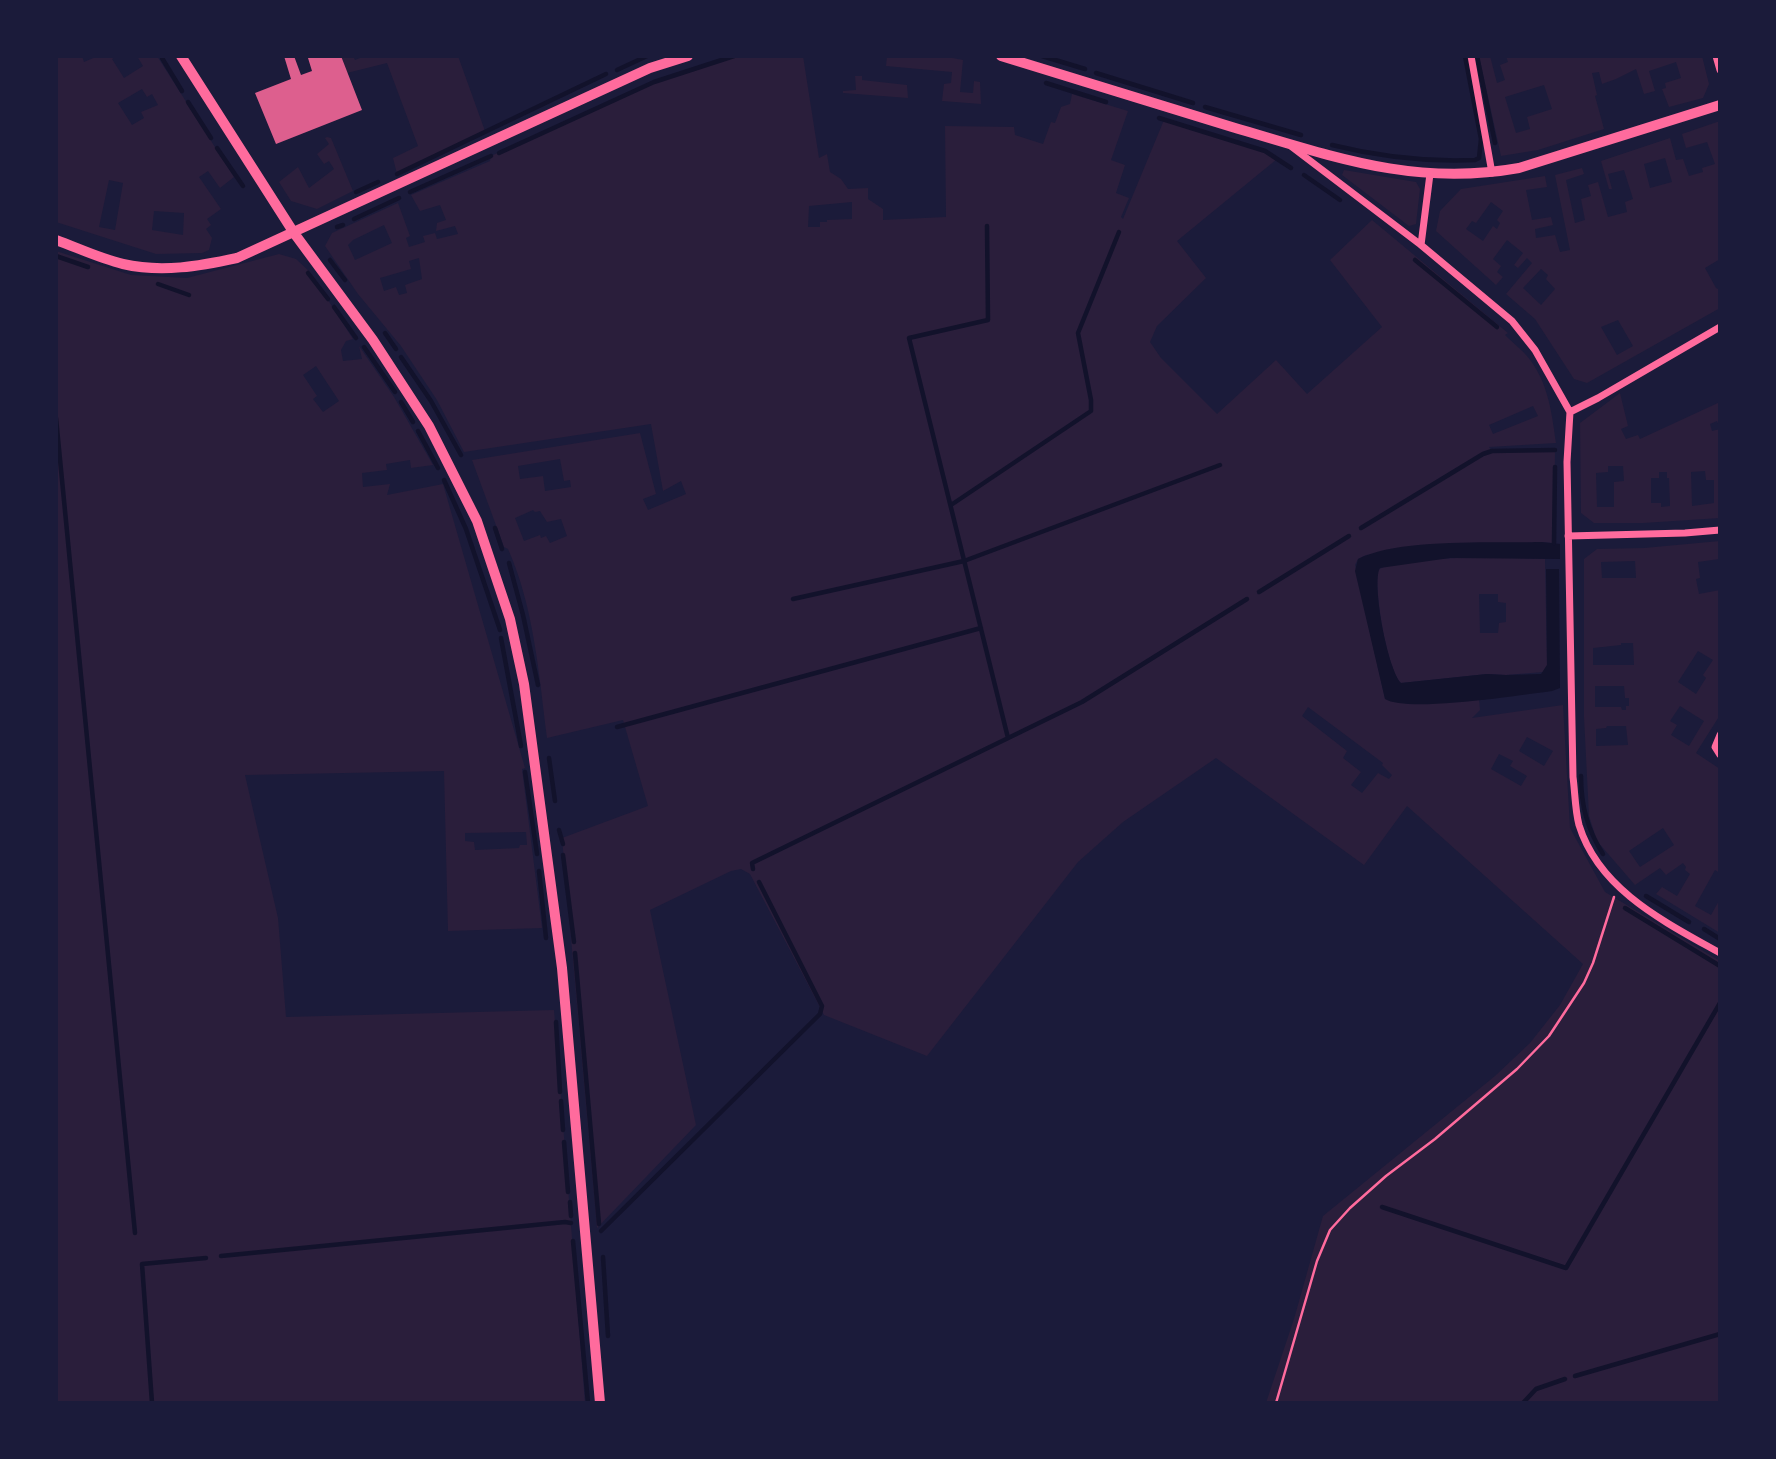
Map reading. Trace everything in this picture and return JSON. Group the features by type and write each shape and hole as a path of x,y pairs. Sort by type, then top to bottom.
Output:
{"street":[{"path":"181,56 294,233 373,341 429,426 477,522 510,618 524,684 562,968 600,1403"},
{"path":"56,240 123,264 156,268 193,268 237,258 650,68 688,56"},
{"path":"1001,56 1362,165 1430,174 1492,173 1547,160 1720,105"},
{"path":"1471,56 1492,173"},
{"path":"1716,56 1720,69"},
{"path":"1285,143 1421,245 1512,321 1535,350 1570,412 1568,536 1573,777 1578,823 1597,863 1617,888 1720,953"},
{"path":"1421,245 1430,174"},
{"path":"1570,412 1720,327"},
{"path":"1568,536 1720,530"},
{"path":"1720,735 1715,747 1720,755"}],"path":[{"path":"1276,1403 1317,1261 1330,1230 1368,1192 1517,1069 1549,1036 1584,983 1617,888"}],"shaded area":[{"path":"56,56 82,56 84,62 98,56 117,56 112,59 124,78 143,66 137,56 157,56 234,177 220,188 208,171 199,177 221,209 207,219 211,225 206,229 212,238 209,250 202,253 156,254 56,222","holes":["142,89 147,97 152,94 158,105 141,112 144,118 132,125 118,103","109,180 123,183 115,230 99,227","154,211 184,213 183,235 152,230"]},
{"path":"341,56 353,56 355,60 365,56 458,56 485,131 397,174 393,158 418,146 387,63 347,73"},
{"path":"733,56 803,56 819,158 827,154 830,172 841,179 848,189 868,188 868,199 883,209 883,220 946,217 945,126 1014,127 1015,135 1043,144 1051,122 1055,123 1061,107 1070,104 1072,94 1128,111 1111,160 1125,165 1116,193 1129,198 1121,217 1123,219 1164,120 1265,151 1277,159 1177,241 1206,278 1157,326 1150,342 1161,358 1217,414 1276,360 1307,394 1382,327 1330,260 1372,220 1508,333 1505,335 1530,360 1546,392 1556,443 1489,447 1492,451 1555,450 1554,543 1366,555 1358,559 1355,565 1385,699 1426,703 1479,699 1480,710 1472,718 1563,705 1570,828 1605,892 1720,961 1720,1403 1266,1403 1294,1319 1323,1216 1495,1076 1530,1043 1560,1005 1583,964 1407,806 1364,865 1216,758 1123,822 1078,862 927,1056 824,1015 750,874 741,869 731,871 650,910 696,1125 597,1228 562,838 648,806 623,720 547,738 538,666 524,594 472,460 640,433 656,494 643,499 648,510 686,494 681,481 663,491 651,424 464,452 437,400 401,346 358,294 325,246 332,233 398,203 410,236 406,238 409,247 425,242 423,236 435,233 437,239 458,234 455,226 436,231 437,223 446,220 440,205 420,211 411,195 490,161 491,156 654,82","holes":["852,202 852,219 827,220 820,222 820,227 808,227 809,206","384,225 392,243 355,260 348,245","419,258 422,279 405,285 407,293 399,295 396,287 384,291 380,278 411,269 409,261","1533,406 1538,416 1493,434 1489,425","560,459 564,481 570,480 571,487 545,491 543,476 520,479 518,466","533,510 540,511 547,522 561,519 567,536 550,543 546,536 541,538 540,535 524,541 515,518","1308,707 1383,763 1392,775 1389,779 1378,773 1362,793 1351,785 1361,772 1343,758 1347,751 1302,716","1527,737 1553,751 1544,766 1519,751","1499,754 1513,761 1510,766 1527,776 1521,786 1491,769"]},
{"path":"887,56 942,56 963,60 960,92 973,93 974,81 980,82 981,104 942,101 944,84 951,83 952,72 886,66"},
{"path":"1479,56 1490,56 1497,83 1505,80 1500,65 1508,62 1506,56 1702,56 1709,84 1703,98 1669,107 1662,89 1666,88 1665,83 1681,78 1676,62 1649,71 1655,91 1644,94 1636,69 1602,84 1599,72 1592,73 1604,129 1538,150 1501,156","holes":["1544,85 1552,109 1527,117 1530,129 1516,133 1505,97"]},
{"path":"855,76 862,76 862,80 907,85 908,98 843,93 856,90"},
{"path":"1720,121 1720,259 1705,268 1716,288 1720,290 1720,308 1587,383 1574,379 1535,319 1506,294 1532,263 1527,258 1518,268 1514,265 1523,253 1507,240 1493,259 1501,266 1497,272 1503,277 1496,285 1436,231 1440,211 1461,189 1545,176 1547,187 1526,190 1532,220 1551,217 1553,225 1535,229 1536,238 1555,235 1560,252 1570,250 1555,175 1582,168 1584,174 1566,180 1575,223 1585,220 1581,199 1591,196 1588,185 1598,182 1608,217 1627,212 1625,202 1633,199 1624,170 1608,174 1612,189 1609,189 1601,161 1670,138 1676,160 1683,159 1689,176 1703,172 1702,168 1715,164 1707,142 1686,148 1682,134","holes":["1665,158 1672,182 1650,188 1644,164","1491,202 1503,211 1497,220 1500,223 1497,229 1493,226 1483,241 1466,229 1472,221 1476,223","1541,269 1548,275 1546,279 1555,289 1541,305 1523,288","1618,320 1633,346 1617,355 1601,327"]},
{"path":"325,138 331,138 353,191 317,209 291,201 279,182 298,167 309,188 334,169 329,161 324,164 317,154 329,144"},
{"path":"1344,170 1416,182 1420,189 1416,224 1409,226 1342,175"},
{"path":"56,251 131,275 187,278 279,254 296,259 310,272 353,339 346,341 341,350 343,361 362,359 359,346 394,397 433,465 411,468 410,460 386,464 387,470 362,473 363,487 390,484 387,495 443,484 525,768 522,769 542,928 448,931 444,771 245,775 278,918 286,1017 554,1010 585,1403 56,1403","holes":["316,366 339,401 323,412 313,399 317,396 303,375","526,832 527,845 520,845 519,848 475,850 474,842 465,841 465,833"]},
{"path":"1620,393 1628,426 1621,429 1626,439 1638,435 1640,439 1720,402 1720,428 1717,421 1710,424 1712,431 1720,429 1720,518 1594,523 1581,513 1580,423","holes":["1608,466 1623,466 1624,481 1614,482 1614,507 1597,507 1596,473 1608,472","1705,471 1706,480 1714,480 1714,503 1692,506 1691,472","1659,472 1667,472 1670,506 1661,507 1661,503 1651,503 1651,478 1659,478"]},
{"path":"1720,541 1720,566 1719,559 1698,562 1700,578 1696,579 1699,594 1720,590 1720,715 1696,753 1720,769 1720,873 1715,870 1695,906 1711,915 1720,899 1720,933 1656,894 1662,887 1677,896 1690,874 1683,863 1666,875 1660,868 1635,885 1597,841 1589,816 1584,717 1584,559 1597,549","holes":["1635,561 1636,578 1602,578 1601,562","1633,643 1634,665 1593,665 1593,648","1698,651 1713,660 1703,675 1706,678 1696,694 1678,682","1595,686 1624,686 1629,706 1626,706 1626,710 1621,707 1595,707","1680,706 1704,721 1689,746 1671,735 1677,725 1670,721","1626,726 1628,745 1596,746 1596,729","1663,828 1674,845 1640,867 1629,851"]},
{"path":"1541,542 1560,544 1560,559 1450,558 1380,568 1379,608 1386,645 1401,683 1487,674 1541,674 1547,665 1546,569 1559,569 1560,688 1516,696 1439,704 1397,703 1385,699 1355,571 1358,559 1375,552 1421,545"},
{"path":"1488,557 1545,559 1547,665 1543,672 1487,674 1401,683 1391,662 1383,629 1378,570 1414,561","holes":["1479,594 1498,594 1498,602 1506,603 1506,622 1499,623 1498,633 1480,633"]}],"building":[{"path":"284,56 294,56 301,75 312,71 308,58 312,56 341,56 362,110 276,144 255,93 291,79"}],"waterway":[{"path":"617,70 647,56"},
{"path":"499,153 654,82 734,56"},
{"path":"1042,56 1085,69"},
{"path":"1332,145 1403,158 1479,158 1481,139 1465,56"},
{"path":"1477,56 1495,143"},
{"path":"162,58 182,91"},
{"path":"1096,73 1193,103"},
{"path":"397,174 606,74"},
{"path":"1046,83 1106,102"},
{"path":"188,102 211,138"},
{"path":"1205,107 1301,135"},
{"path":"1159,118 1265,151 1291,168"},
{"path":"217,148 243,186"},
{"path":"410,192 491,156"},
{"path":"1304,175 1340,200"},
{"path":"356,192 378,182"},
{"path":"354,219 399,198"},
{"path":"337,227 343,225"},
{"path":"987,226 988,320 909,338 1008,738"},
{"path":"951,505 1091,411 1078,333 1119,232"},
{"path":"56,256 88,267"},
{"path":"330,260 345,280"},
{"path":"1415,260 1497,327"},
{"path":"308,273 328,299"},
{"path":"158,284 189,295"},
{"path":"334,307 356,338"},
{"path":"385,333 396,349"},
{"path":"364,347 395,392"},
{"path":"401,357 431,401 461,455"},
{"path":"401,402 413,422"},
{"path":"56,418 135,1233"},
{"path":"418,431 438,468"},
{"path":"1361,528 1483,454 1492,451 1555,450"},
{"path":"793,599 964,561 1220,465"},
{"path":"1554,543 1555,467"},
{"path":"444,480 466,529 500,630"},
{"path":"495,528 502,549"},
{"path":"1259,592 1349,536"},
{"path":"509,563 538,685"},
{"path":"753,869 752,863 1082,702 1247,599"},
{"path":"617,727 981,628"},
{"path":"501,638 521,746"},
{"path":"549,758 555,801"},
{"path":"525,772 537,854"},
{"path":"1581,776 1586,816 1603,854"},
{"path":"559,830 563,844"},
{"path":"563,855 574,942"},
{"path":"539,871 546,938"},
{"path":"601,1231 820,1014 822,1006 759,882"},
{"path":"1646,896 1689,922"},
{"path":"1625,908 1720,966"},
{"path":"1704,929 1720,939"},
{"path":"575,953 599,1224"},
{"path":"1382,1207 1566,1268 1720,1003"},
{"path":"556,1022 560,1092"},
{"path":"561,1101 563,1130"},
{"path":"564,1142 568,1192"},
{"path":"570,1202 571,1216"},
{"path":"221,1256 571,1223"},
{"path":"573,1241 588,1403"},
{"path":"603,1257 608,1336"},
{"path":"152,1403 142,1264 206,1258"},
{"path":"1575,1376 1720,1334"},
{"path":"1523,1403 1536,1389 1565,1379"}]}
